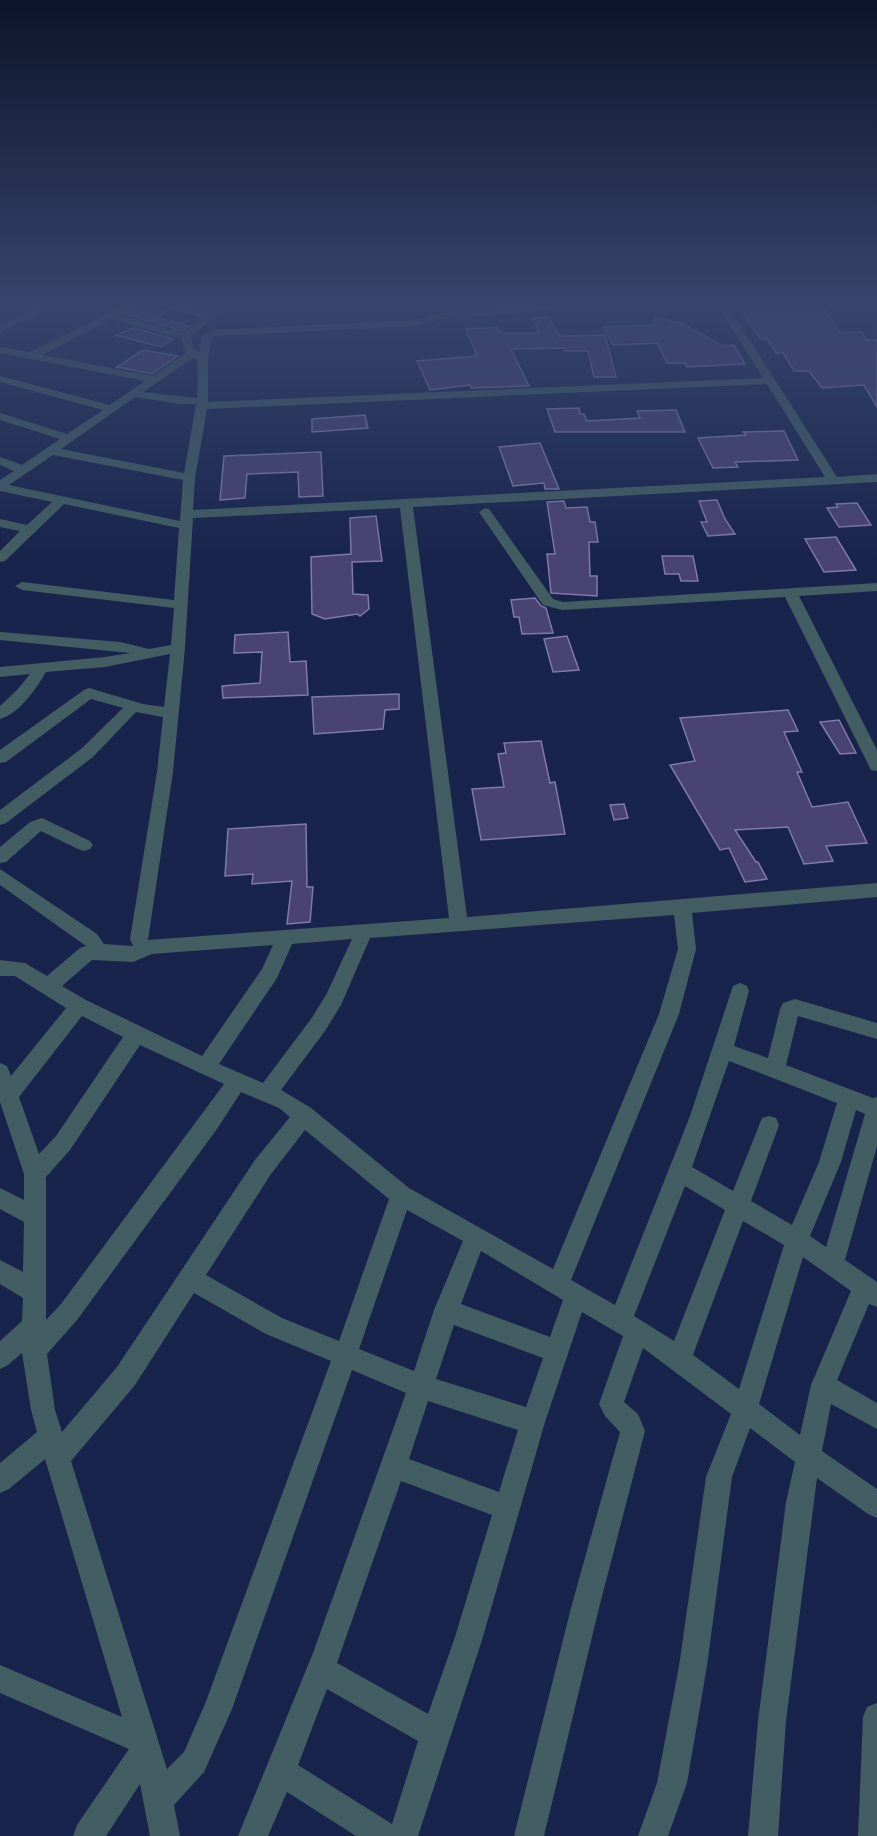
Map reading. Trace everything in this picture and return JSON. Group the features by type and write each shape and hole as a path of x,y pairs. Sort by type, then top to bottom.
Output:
{"street":[{"path":"36,389 112,409"},
{"path":"0,486 141,389"},
{"path":"200,389 201,404 189,478 178,648 165,772 140,924 139,939 142,945 149,947 459,925 877,890"},
{"path":"135,393 201,404 581,389"},
{"path":"776,389 834,480"},
{"path":"0,416 70,438"},
{"path":"53,451 189,478"},
{"path":"0,461 24,470"},
{"path":"0,486 186,520 406,504 877,478"},
{"path":"0,558 62,499"},
{"path":"406,504 459,925"},
{"path":"485,512 548,602 562,606 791,594 877,587"},
{"path":"0,523 31,530"},
{"path":"22,586 181,605"},
{"path":"791,594 877,766"},
{"path":"0,636 120,646 150,652"},
{"path":"0,672 105,662 178,648"},
{"path":"0,714 33,684 40,669"},
{"path":"0,758 89,693 150,711 171,713"},
{"path":"0,819 93,747 113,730 133,706"},
{"path":"0,858 36,826 42,824 84,845"},
{"path":"0,876 91,939 99,951"},
{"path":"403,1836 468,1640 533,1422 558,1352 567,1289 604,1175 669,1014 681,977 687,949 682,907"},
{"path":"267,1093 318,1026 334,999 364,932"},
{"path":"206,1067 270,973 286,937"},
{"path":"48,986 87,953 99,951 133,955 149,947"},
{"path":"0,968 18,968 79,1006 136,1035 286,1102 340,1148 401,1195 476,1236 628,1326 679,1360 877,1505"},
{"path":"529,1836 585,1608 633,1431 629,1422 612,1408 611,1404 628,1326 679,1171 723,1050 740,991"},
{"path":"79,1006 4,1083 36,1174 33,1338 43,1410 145,1745 165,1836"},
{"path":"775,1069 790,1009 795,1007 877,1031"},
{"path":"36,1174 63,1143 136,1035"},
{"path":"723,1050 877,1107 832,1264"},
{"path":"0,1357 33,1338 69,1312 210,1122 238,1080"},
{"path":"653,1836 672,1783 693,1666 719,1477 745,1409 797,1240 830,1162 849,1098"},
{"path":"0,1480 54,1448 126,1376 263,1167 304,1115"},
{"path":"679,1360 769,1125"},
{"path":"679,1171 797,1240 870,1291 824,1385 815,1418 793,1544 772,1721 763,1836"},
{"path":"158,1800 194,1762 204,1743 248,1629 401,1195"},
{"path":"0,1198 35,1217"},
{"path":"253,1836 281,1772 320,1669 394,1466 446,1310 476,1236"},
{"path":"0,1271 34,1292"},
{"path":"191,1280 274,1326 345,1353 420,1386 533,1422"},
{"path":"446,1310 558,1352"},
{"path":"824,1385 877,1417"},
{"path":"394,1466 507,1508"},
{"path":"320,1669 435,1734"},
{"path":"0,1680 145,1745"},
{"path":"873,1836 877,1717"},
{"path":"88,1836 145,1745"},
{"path":"281,1772 384,1836"}],"building":[{"path":"866,389 877,389 877,407"},
{"path":"579,408 580,414 584,414 587,421 640,418 637,411 676,410 685,432 555,432 547,409"},
{"path":"365,415 368,428 312,432 312,419"},
{"path":"784,431 798,460 735,462 738,467 713,468 698,438 746,435 743,432"},
{"path":"540,443 559,489 545,489 544,483 513,486 499,447"},
{"path":"321,452 323,496 299,497 298,472 247,474 245,498 220,500 224,456"},
{"path":"717,500 725,519 735,534 708,536 701,522 707,522 699,501"},
{"path":"564,501 566,508 587,507 590,522 595,522 598,542 589,542 590,576 597,576 597,596 551,593 547,554 555,554 547,502"},
{"path":"857,503 871,525 839,527 827,508 838,507 836,504"},
{"path":"376,516 382,561 352,562 353,594 368,595 369,609 360,616 357,614 325,619 312,614 311,557 351,554 350,518"},
{"path":"836,537 856,570 824,572 805,539"},
{"path":"662,556 693,556 698,581 681,581 679,574 665,574"},
{"path":"535,598 541,606 546,608 553,633 522,634 519,617 514,617 511,600"},
{"path":"288,632 290,662 306,661 308,695 223,698 222,686 260,683 262,652 234,653 235,635"},
{"path":"567,636 579,670 553,672 544,639"},
{"path":"399,694 399,709 385,710 383,729 314,734 312,697"},
{"path":"788,710 798,731 784,732 802,772 797,772 812,807 848,802 867,843 826,846 833,861 804,864 788,827 735,830 767,879 745,882 729,848 720,850 670,765 695,761 680,718"},
{"path":"839,720 856,753 840,754 820,722"},
{"path":"541,741 550,783 555,782 565,834 481,840 472,789 504,787 498,754 506,753 504,743"},
{"path":"624,804 628,818 614,820 610,805"},
{"path":"306,824 307,887 313,887 310,922 287,924 292,881 252,884 253,874 225,876 228,829"}]}
